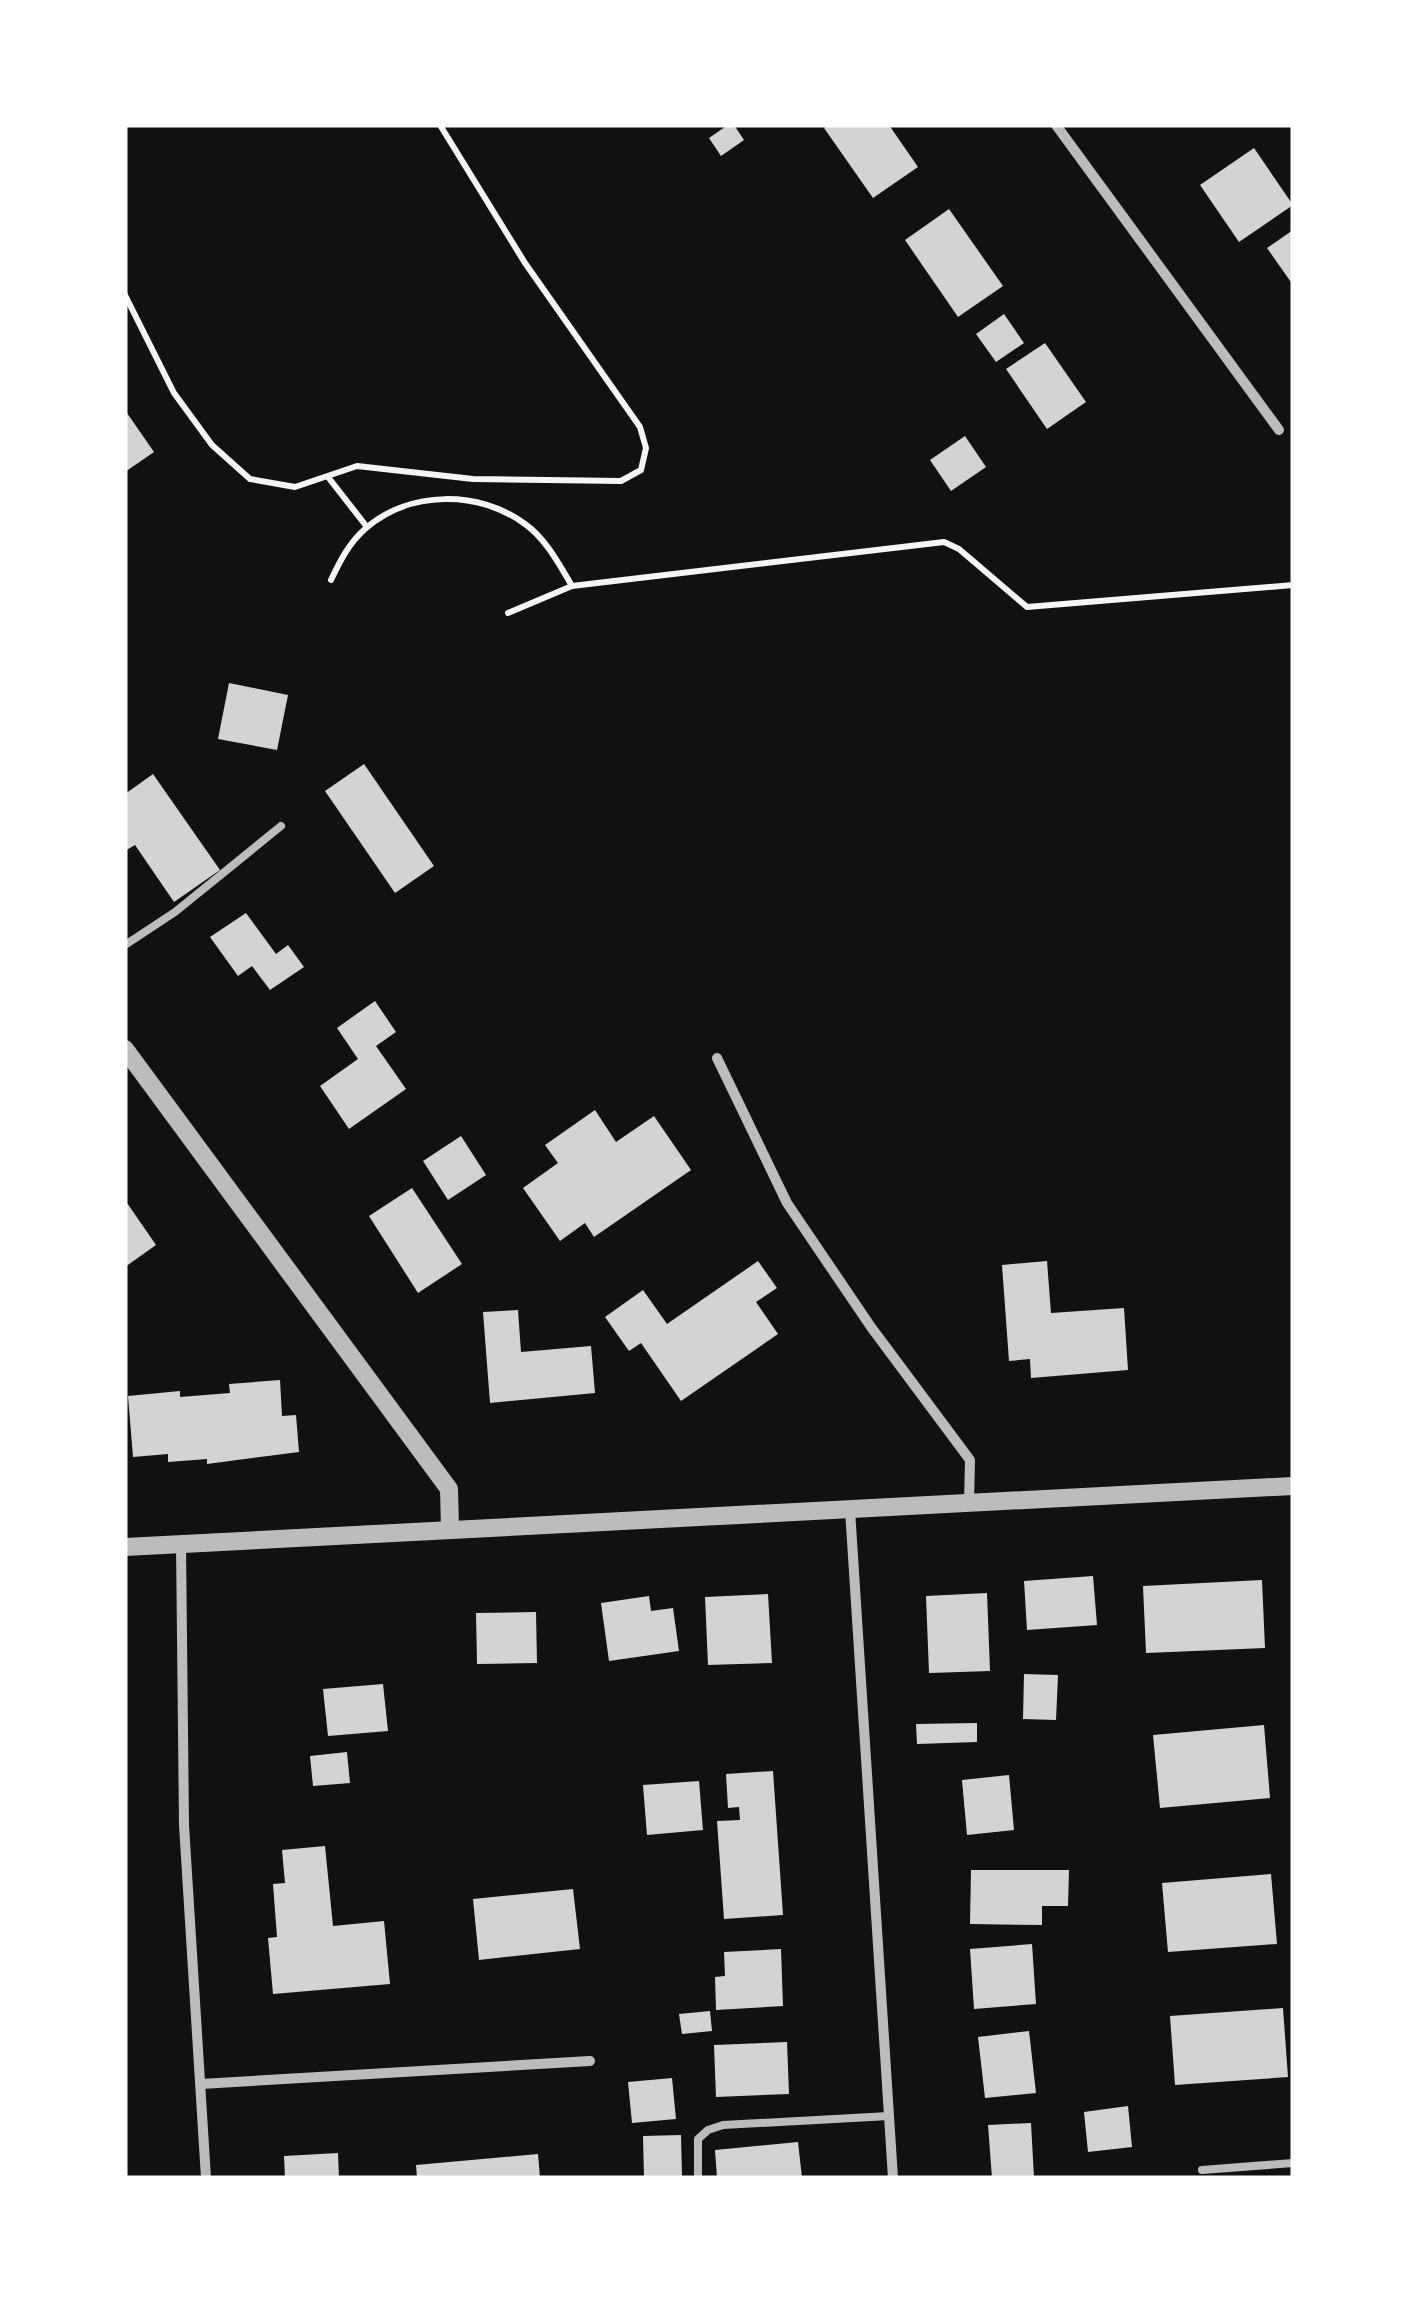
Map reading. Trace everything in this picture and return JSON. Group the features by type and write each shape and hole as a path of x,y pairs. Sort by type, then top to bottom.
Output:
{"street":[{"path":"1056,125 1279,430"},
{"path":"125,1049 449,1488 450,1529"},
{"path":"717,1058 787,1202 871,1327 970,1460 969,1504"},
{"path":"125,1547 1293,1486"},
{"path":"850,1510 893,2178"},
{"path":"181,1544 184,1825 206,2178"},
{"path":"201,2084 590,2061"}],"lane":[{"path":"125,945 175,912 281,826"},
{"path":"698,2178 698,2139 723,2125 889,2116"},
{"path":"1202,2170 1293,2163"}],"path":[{"path":"125,294 174,393 212,445 250,479 295,487 357,466 473,479 621,482 641,470 646,448 640,427 525,263 440,125"},
{"path":"328,476 367,527"},
{"path":"331,580 344,554 367,527 404,505 454,498 499,507 528,526 551,551 572,586"},
{"path":"508,613 572,586 944,542 959,548 1027,607 1293,585"}],"building":[{"path":"734,125 744,140 721,156 709,138"},
{"path":"889,125 918,167 873,198 824,128"},
{"path":"1254,148 1293,205 1239,242 1200,185"},
{"path":"949,209 1003,286 958,317 905,240"},
{"path":"1293,230 1293,285 1267,248"},
{"path":"1004,314 1024,343 996,362 976,334"},
{"path":"1045,343 1086,402 1047,429 1006,369"},
{"path":"125,414 154,452 125,472"},
{"path":"965,436 986,467 951,491 930,460"},
{"path":"229,683 288,695 277,750 218,739"},
{"path":"364,764 434,866 395,893 325,791"},
{"path":"153,774 220,870 174,902 135,845 125,851 125,794"},
{"path":"246,913 276,954 288,945 304,967 270,990 252,966 238,976 210,937"},
{"path":"375,1001 396,1032 376,1046 406,1089 349,1129 320,1086 358,1059 337,1028"},
{"path":"595,1110 616,1142 654,1116 691,1170 594,1237 585,1223 560,1241 523,1188 558,1163 545,1145"},
{"path":"461,1136 486,1175 448,1200 423,1161"},
{"path":"412,1188 462,1264 418,1293 369,1216"},
{"path":"125,1200 156,1245 125,1267"},
{"path":"758,1261 777,1288 756,1302 778,1334 681,1401 641,1343 629,1351 605,1317 643,1290 667,1324"},
{"path":"1047,1261 1051,1313 1124,1308 1128,1370 1031,1378 1030,1359 1009,1361 1002,1265"},
{"path":"518,1310 521,1352 591,1346 595,1393 490,1403 483,1312"},
{"path":"280,1380 282,1416 296,1415 299,1452 207,1464 207,1459 168,1462 168,1454 133,1457 128,1396 180,1391 180,1397 230,1393 229,1384"},
{"path":"1093,1576 1097,1625 1027,1630 1024,1581"},
{"path":"1262,1580 1265,1648 1146,1653 1143,1586"},
{"path":"987,1593 990,1671 929,1673 926,1596"},
{"path":"768,1594 772,1663 708,1665 705,1597"},
{"path":"649,1596 651,1611 673,1608 679,1651 609,1661 601,1603"},
{"path":"536,1612 537,1663 477,1664 476,1613"},
{"path":"1024,1674 1058,1675 1056,1720 1023,1719"},
{"path":"383,1684 388,1731 328,1736 323,1689"},
{"path":"977,1723 977,1742 917,1744 916,1724"},
{"path":"1264,1725 1270,1798 1160,1808 1153,1735"},
{"path":"347,1752 350,1783 313,1786 310,1756"},
{"path":"773,1771 783,1915 724,1919 717,1821 740,1820 739,1807 728,1808 726,1774"},
{"path":"1009,1775 1014,1830 967,1835 962,1780"},
{"path":"699,1781 703,1830 647,1835 643,1785"},
{"path":"325,1846 333,1926 384,1921 390,1984 273,1994 268,1938 277,1937 273,1884 285,1883 282,1850"},
{"path":"971,1870 1069,1870 1068,1906 1042,1906 1042,1925 970,1924"},
{"path":"1271,1874 1277,1944 1168,1952 1162,1883"},
{"path":"573,1889 580,1949 479,1960 473,1899"},
{"path":"1032,1944 1036,2004 974,2009 970,1949"},
{"path":"781,1949 783,2006 716,2010 715,1977 725,1976 724,1952"},
{"path":"1283,2008 1288,2077 1175,2085 1170,2016"},
{"path":"710,2011 712,2031 682,2034 679,2014"},
{"path":"1029,2031 1036,2093 985,2098 978,2037"},
{"path":"787,2042 789,2094 716,2097 714,2045"},
{"path":"672,2078 676,2119 632,2123 628,2082"},
{"path":"1128,2106 1132,2147 1088,2152 1084,2112"},
{"path":"1031,2123 1034,2178 992,2178 988,2125"},
{"path":"681,2135 682,2178 644,2178 643,2136"},
{"path":"798,2142 802,2178 717,2178 715,2150"},
{"path":"338,2153 339,2178 285,2178 284,2156"},
{"path":"538,2154 540,2178 417,2178 416,2165"}]}
